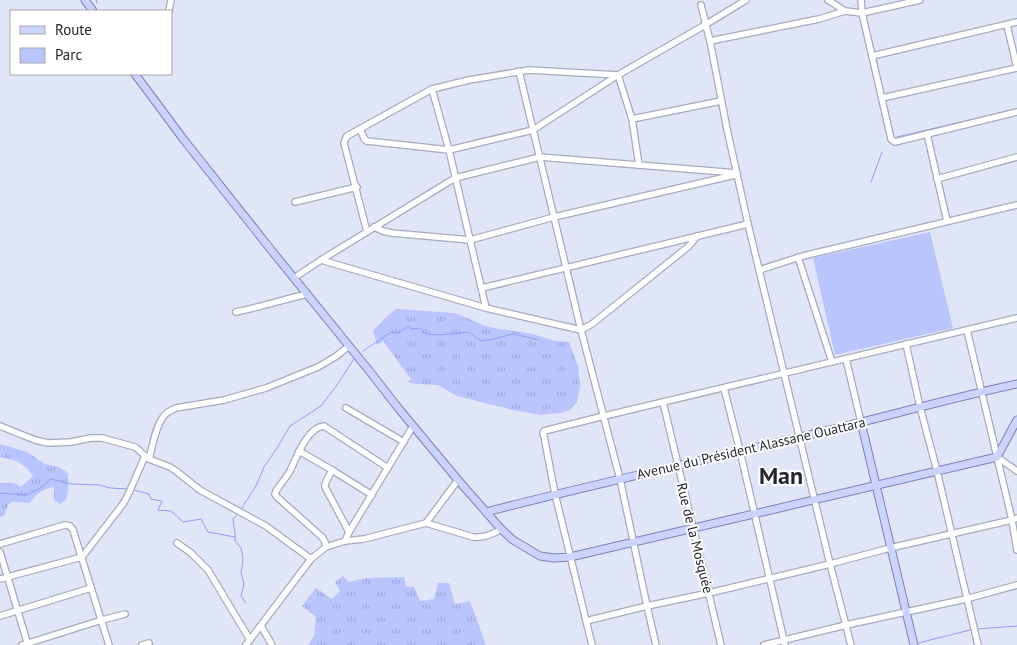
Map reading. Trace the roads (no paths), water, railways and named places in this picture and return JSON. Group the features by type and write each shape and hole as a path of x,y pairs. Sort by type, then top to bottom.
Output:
{"main road":[{"path":"137,75 200,161 458,480 501,529 513,540 540,556 570,558 997,457 1017,420"},
{"name":"Avenue du Président Alassane Ouattara","path":"486,512 1017,384"},
{"path":"861,422 914,645"}],"street":[{"path":"360,129 367,141 449,150 533,130 618,75 746,0"},
{"path":"828,0 845,11"},
{"path":"861,0 862,13 893,142 1017,112"},
{"path":"710,41 819,19 845,11 862,13 920,0"},
{"path":"701,5 748,224 851,645"},
{"path":"872,56 1017,22"},
{"path":"882,98 1017,68 1007,25"},
{"path":"368,232 344,143 347,136 432,89 469,80 529,70 618,75"},
{"path":"519,71 581,330 620,479 656,645"},
{"path":"618,75 632,120 639,165"},
{"path":"432,89 449,150 486,308"},
{"path":"632,120 721,101"},
{"path":"927,134 947,221"},
{"path":"294,278 455,178 540,156 737,174"},
{"path":"938,179 1017,158"},
{"path":"374,227 392,233 470,240 554,217 737,174"},
{"path":"295,202 357,187"},
{"path":"759,270 798,257 1017,206"},
{"path":"482,288 748,224"},
{"path":"321,260 486,308 581,330 592,324 682,252 697,236"},
{"path":"798,257 832,362"},
{"path":"236,312 307,294"},
{"path":"592,645 555,494 543,432 1017,318"},
{"path":"967,330 997,457 1014,519 1017,550"},
{"path":"906,344 978,645"},
{"path":"0,580 82,557 118,512 147,457 164,416 170,411 176,408 224,400 266,388 318,366 349,346"},
{"path":"846,359 861,422"},
{"path":"724,388 785,642"},
{"name":"Rue de la Mosquée","path":"663,402 721,645"},
{"path":"346,408 404,442"},
{"path":"0,426 35,440 48,443 102,438 135,446 147,457 170,467 200,490 266,526 311,560"},
{"path":"326,548 322,537 275,494 289,473 305,442 317,429 324,426 388,468"},
{"path":"345,541 413,426"},
{"path":"299,451 372,495"},
{"path":"997,457 1017,471"},
{"path":"332,470 325,484 350,532"},
{"path":"426,523 458,480"},
{"path":"586,621 770,579 1014,519"},
{"path":"177,543 191,553 208,570 248,642 311,560 326,548 345,541 426,523 480,538 494,534 501,529"},
{"path":"0,544 65,525 70,526 82,557 109,645"},
{"path":"0,552 26,644 125,614"},
{"path":"764,645 785,642 846,625 966,599 1017,585"},
{"path":"0,616 91,588"},
{"path":"261,626 272,645"},
{"path":"142,645 149,643"}],"waterway":[{"path":"897,137 1008,111"},
{"path":"871,182 882,152"},
{"path":"363,351 391,332 399,333 408,326 412,329 420,328 426,334 439,335 469,332 481,341 513,334 539,340"},
{"path":"241,509 256,486 264,467 290,426 321,406 354,359"},
{"path":"0,493 26,495 39,489 51,479 72,484 128,489"},
{"path":"134,490 149,494 151,499 162,501 158,510 170,511 183,522 201,519 208,532 235,537"},
{"path":"237,515 233,519 235,541 241,548 243,559 241,573 244,584 241,596 246,603"},
{"path":"977,629 1017,626"},
{"path":"918,643 970,630"}],"district":[{"name":"Man","path":"781,476"}]}
